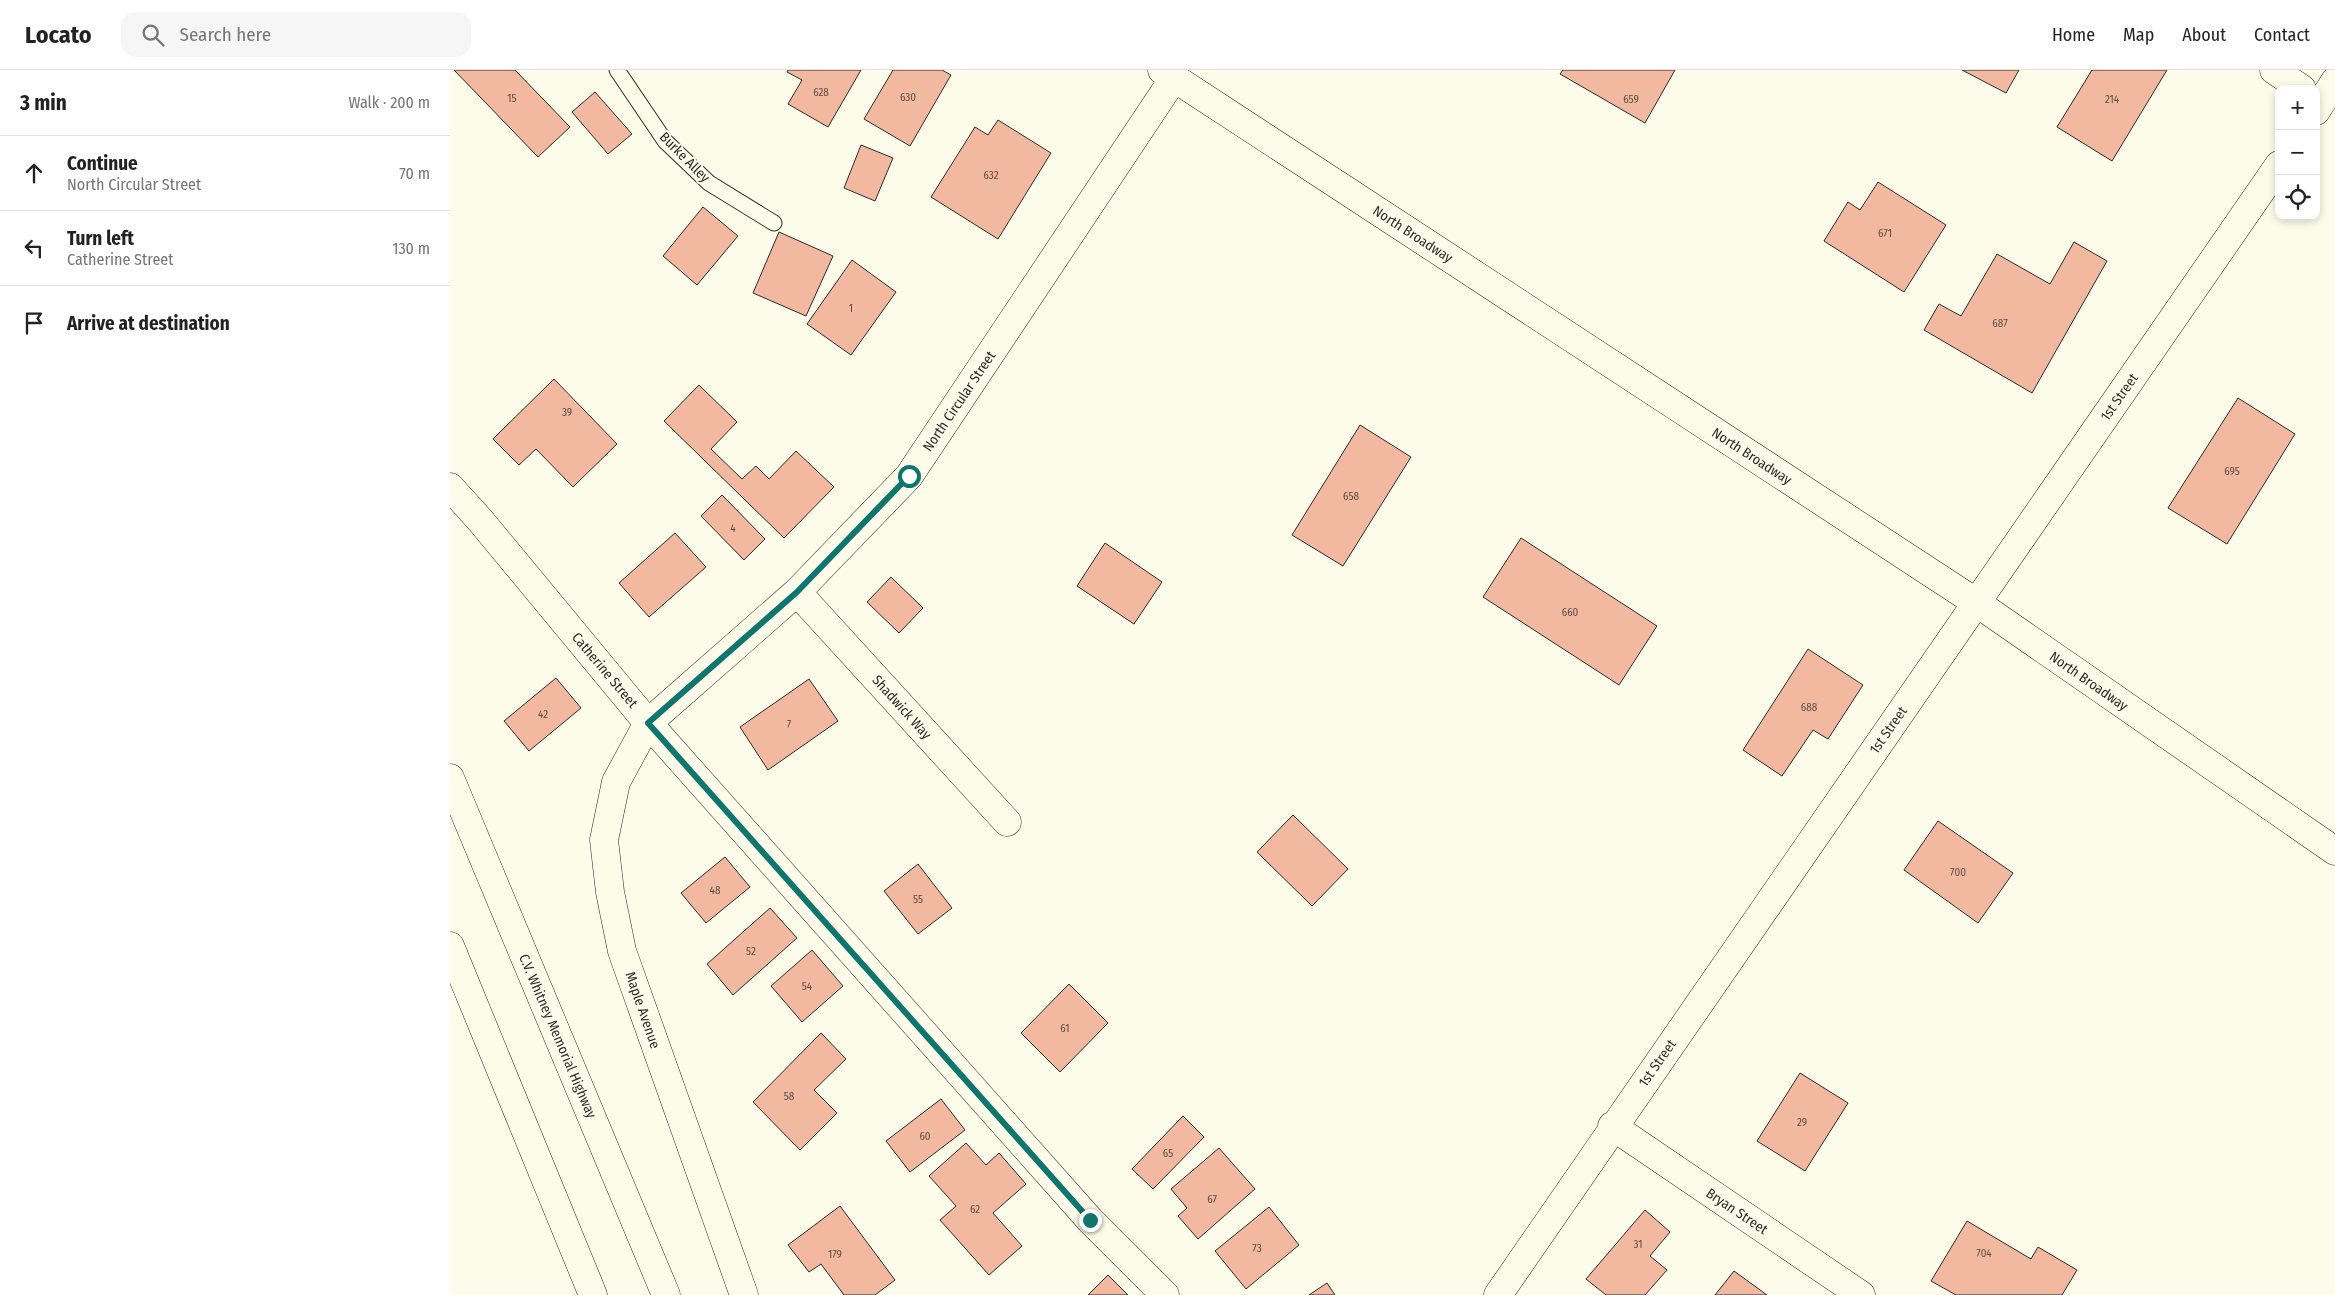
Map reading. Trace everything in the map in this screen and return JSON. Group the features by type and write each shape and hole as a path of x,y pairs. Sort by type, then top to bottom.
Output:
{"main road":[{"path":"2274,70 2321,98"},
{"name":"North Circular Street","path":"648,723 797,592 909,476 1168,74"},
{"name":"North Broadway","path":"1168,74 1976,603 2335,852"},
{"name":"1st Street","path":"1498,1295 1612,1126 2275,172"},
{"name":"Catherine Street","path":"450,487 480,520 648,723 1090,1220 1165,1295"},
{"name":"Shadwick Way","path":"797,592 1007,822"},
{"name":"Maple Avenue","path":"648,723 616,782 604,840 610,892 622,951 744,1295"},
{"name":"C.V. Whitney Memorial Highway","path":"450,778 666,1295"},
{"path":"450,946 593,1295"},
{"name":"Bryan Street","path":"1612,1126 1861,1295"}],"lane":[{"name":"Burke Alley","path":"617,70 665,141 709,183 774,223"}],"building":[{"path":"454,70 515,70 570,127 538,157"},
{"path":"788,70 861,70 828,127 788,104 802,80 787,72"},
{"path":"893,70 942,70 951,75 910,146 864,119"},
{"path":"1563,70 1675,70 1645,123 1560,74"},
{"path":"1962,70 2019,70 2006,93"},
{"path":"2092,70 2167,70 2112,161 2057,127"},
{"path":"595,92 632,134 608,154 572,112"},
{"path":"998,120 1051,153 998,239 931,197 975,127 988,135"},
{"path":"861,145 893,158 875,201 844,188"},
{"path":"1878,182 1946,225 1904,292 1824,241 1848,202 1860,210"},
{"path":"703,207 738,236 697,285 663,256"},
{"path":"779,232 833,256 806,316 753,293"},
{"path":"2074,242 2107,261 2032,393 1924,330 1939,304 1961,316 1997,254 2050,284"},
{"path":"852,260 896,292 851,355 807,324"},
{"path":"554,379 617,444 573,487 536,449 519,465 493,439"},
{"path":"699,385 737,422 711,449 742,479 756,466 769,479 796,451 834,487 784,538 664,421"},
{"path":"2238,398 2295,434 2227,544 2168,508"},
{"path":"1360,425 1411,457 1343,566 1292,535"},
{"path":"722,495 765,539 744,560 701,516"},
{"path":"675,533 706,567 649,617 619,583"},
{"path":"1521,538 1657,626 1619,685 1483,597"},
{"path":"1105,543 1162,582 1134,624 1077,586"},
{"path":"891,577 923,608 899,633 867,602"},
{"path":"1808,649 1863,685 1828,739 1813,730 1782,776 1743,750"},
{"path":"556,678 581,708 529,751 504,721"},
{"path":"809,679 838,721 768,770 740,727"},
{"path":"1293,815 1348,869 1312,906 1257,852"},
{"path":"1938,821 2013,873 1978,923 1904,870"},
{"path":"725,857 750,887 706,923 681,893"},
{"path":"918,864 952,908 918,934 884,891"},
{"path":"770,908 797,938 733,995 707,964"},
{"path":"812,950 843,986 802,1022 771,986"},
{"path":"1069,984 1108,1023 1060,1072 1021,1033"},
{"path":"821,1033 846,1059 814,1090 837,1113 800,1150 753,1102"},
{"path":"1800,1073 1848,1103 1805,1171 1757,1141"},
{"path":"941,1099 965,1130 910,1172 886,1141"},
{"path":"1183,1116 1204,1137 1153,1189 1132,1169"},
{"path":"966,1143 986,1165 999,1153 1026,1184 993,1213 1022,1246 989,1275 940,1220 956,1206 929,1176"},
{"path":"1219,1148 1255,1189 1198,1239 1178,1216 1187,1208 1171,1189"},
{"path":"840,1206 895,1280 875,1295 844,1295 821,1264 809,1272 788,1245"},
{"path":"1269,1207 1299,1245 1246,1289 1215,1251"},
{"path":"1645,1210 1670,1232 1650,1256 1667,1270 1645,1295 1606,1295 1586,1279"},
{"path":"1967,1221 2031,1259 2038,1247 2077,1270 2062,1295 1956,1295 1931,1281"},
{"path":"1734,1271 1767,1295 1715,1295"},
{"path":"1108,1275 1128,1295 1088,1295"},
{"path":"1327,1283 1335,1295 1309,1295"}],"route":[{"path":"909,476 797,592 648,723 1090,1220"}]}
